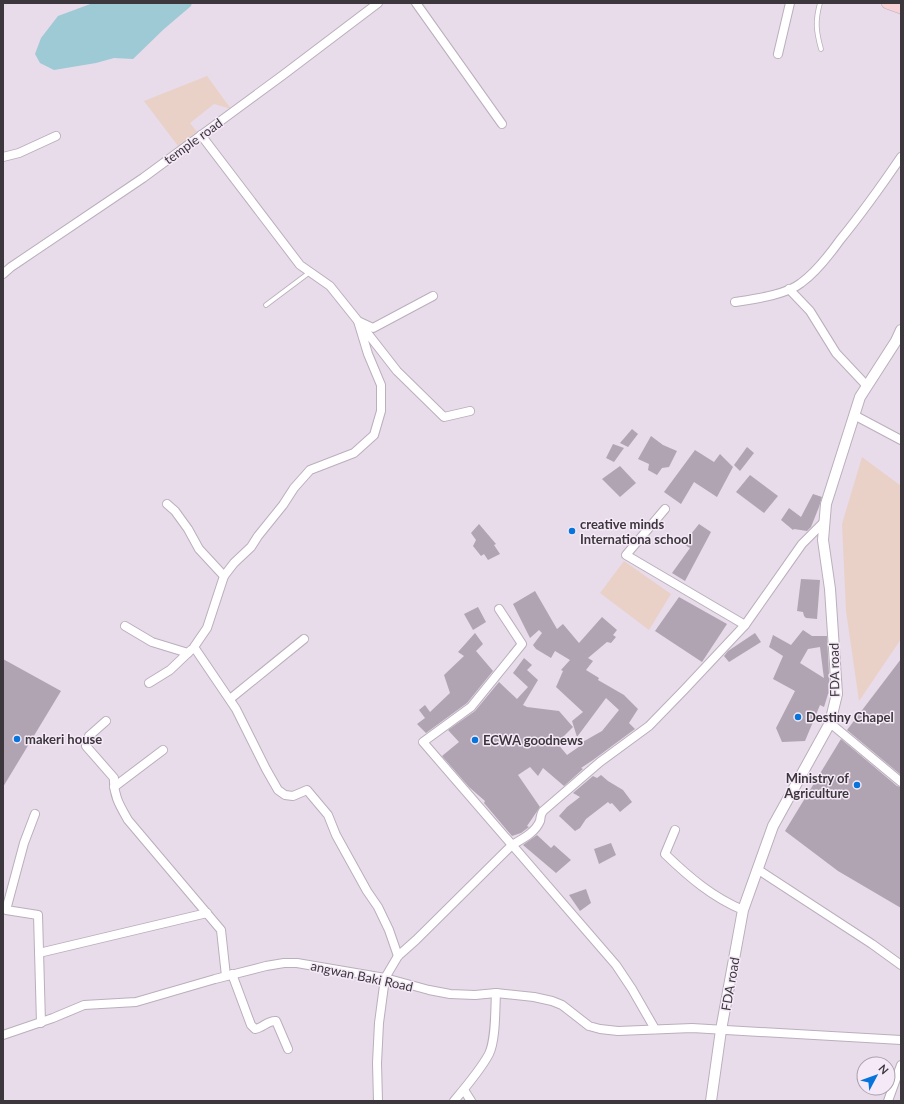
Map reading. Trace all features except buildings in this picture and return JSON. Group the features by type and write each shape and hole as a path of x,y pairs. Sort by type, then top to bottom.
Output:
{"main road":[{"path":"886,3 901,8"}],"street":[{"name":"temple road","path":"3,274 143,178 378,3"},
{"path":"416,3 502,124"},
{"path":"778,54 790,3"},
{"path":"201,135 300,265 330,286 397,371 444,417 470,411"},
{"path":"3,157 19,153 56,136"},
{"path":"735,302 755,299 782,292 801,284 828,256 876,193 901,157"},
{"path":"789,289 810,312 836,353 867,386"},
{"path":"358,321 373,328 433,296"},
{"path":"149,683 170,670 194,647 207,628 224,576 234,563 251,547 258,536 283,506 294,488 310,470 354,453 374,435 381,411 382,385 368,354 358,321"},
{"name":"FDA road","path":"712,1101 721,1030 743,910 773,826 830,723 837,694 830,589 823,540 826,504 860,397 896,341 901,330"},
{"path":"854,415 901,440"},
{"path":"167,504 188,529 199,549 224,576"},
{"path":"666,508 626,555 745,625"},
{"path":"378,1101 377,1063 379,1023 385,978 398,956 512,845 527,836 540,821 540,815 543,811 600,762 649,726 745,625 802,544 824,522"},
{"path":"499,609 522,644 471,707 422,742 616,965 655,1029"},
{"path":"125,626 152,642 188,653"},
{"path":"230,699 304,639"},
{"path":"194,647 236,709 278,790 285,795 293,796 307,790 328,815 336,835 367,891 378,907 389,930 398,956"},
{"path":"106,721 89,736 86,746 114,778 117,801 128,820 221,930 229,975 251,1025 254,1029 258,1029 272,1021 276,1021 288,1049"},
{"path":"830,723 901,782"},
{"path":"114,787 163,750"},
{"path":"35,814 24,843 6,910 38,915 40,1023"},
{"path":"675,830 664,854 690,878 726,903 743,910"},
{"path":"757,869 872,944 901,966"},
{"path":"39,953 206,913"},
{"name":"angwan Baki Road","path":"3,1035 40,1023 84,1005 136,1002 229,975 266,966 284,963 297,963 385,978 450,994 496,993 534,997 562,1005 589,1026 600,1029 618,1031 692,1028 901,1040"},
{"path":"454,1101 464,1090 489,1053 494,1032 496,993"},
{"path":"888,1101 901,1065"},
{"path":"464,1090 471,1101"}],"lane":[{"path":"820,3 816,16 816,32 821,49"},
{"path":"266,305 310,271"}],"shaded area":[{"path":"207,76 231,109 214,104 190,123 197,132 178,146 144,101"},
{"path":"862,457 901,486 901,639 859,701 846,611 842,524"},
{"path":"624,561 671,594 649,630 600,593"}],"water":[{"path":"93,3 192,3 191,6 164,29 133,59 114,58 96,63 54,70 40,63 35,54 41,38 58,16"}],"place":[{"name":"creative minds Internationa school","path":"572,531"},
{"name":"Destiny Chapel","path":"798,717"},
{"name":"makeri house","path":"17,739"},
{"name":"ECWA goodnews","path":"475,740"},
{"name":"Ministry of Agriculture","path":"857,785"}]}
